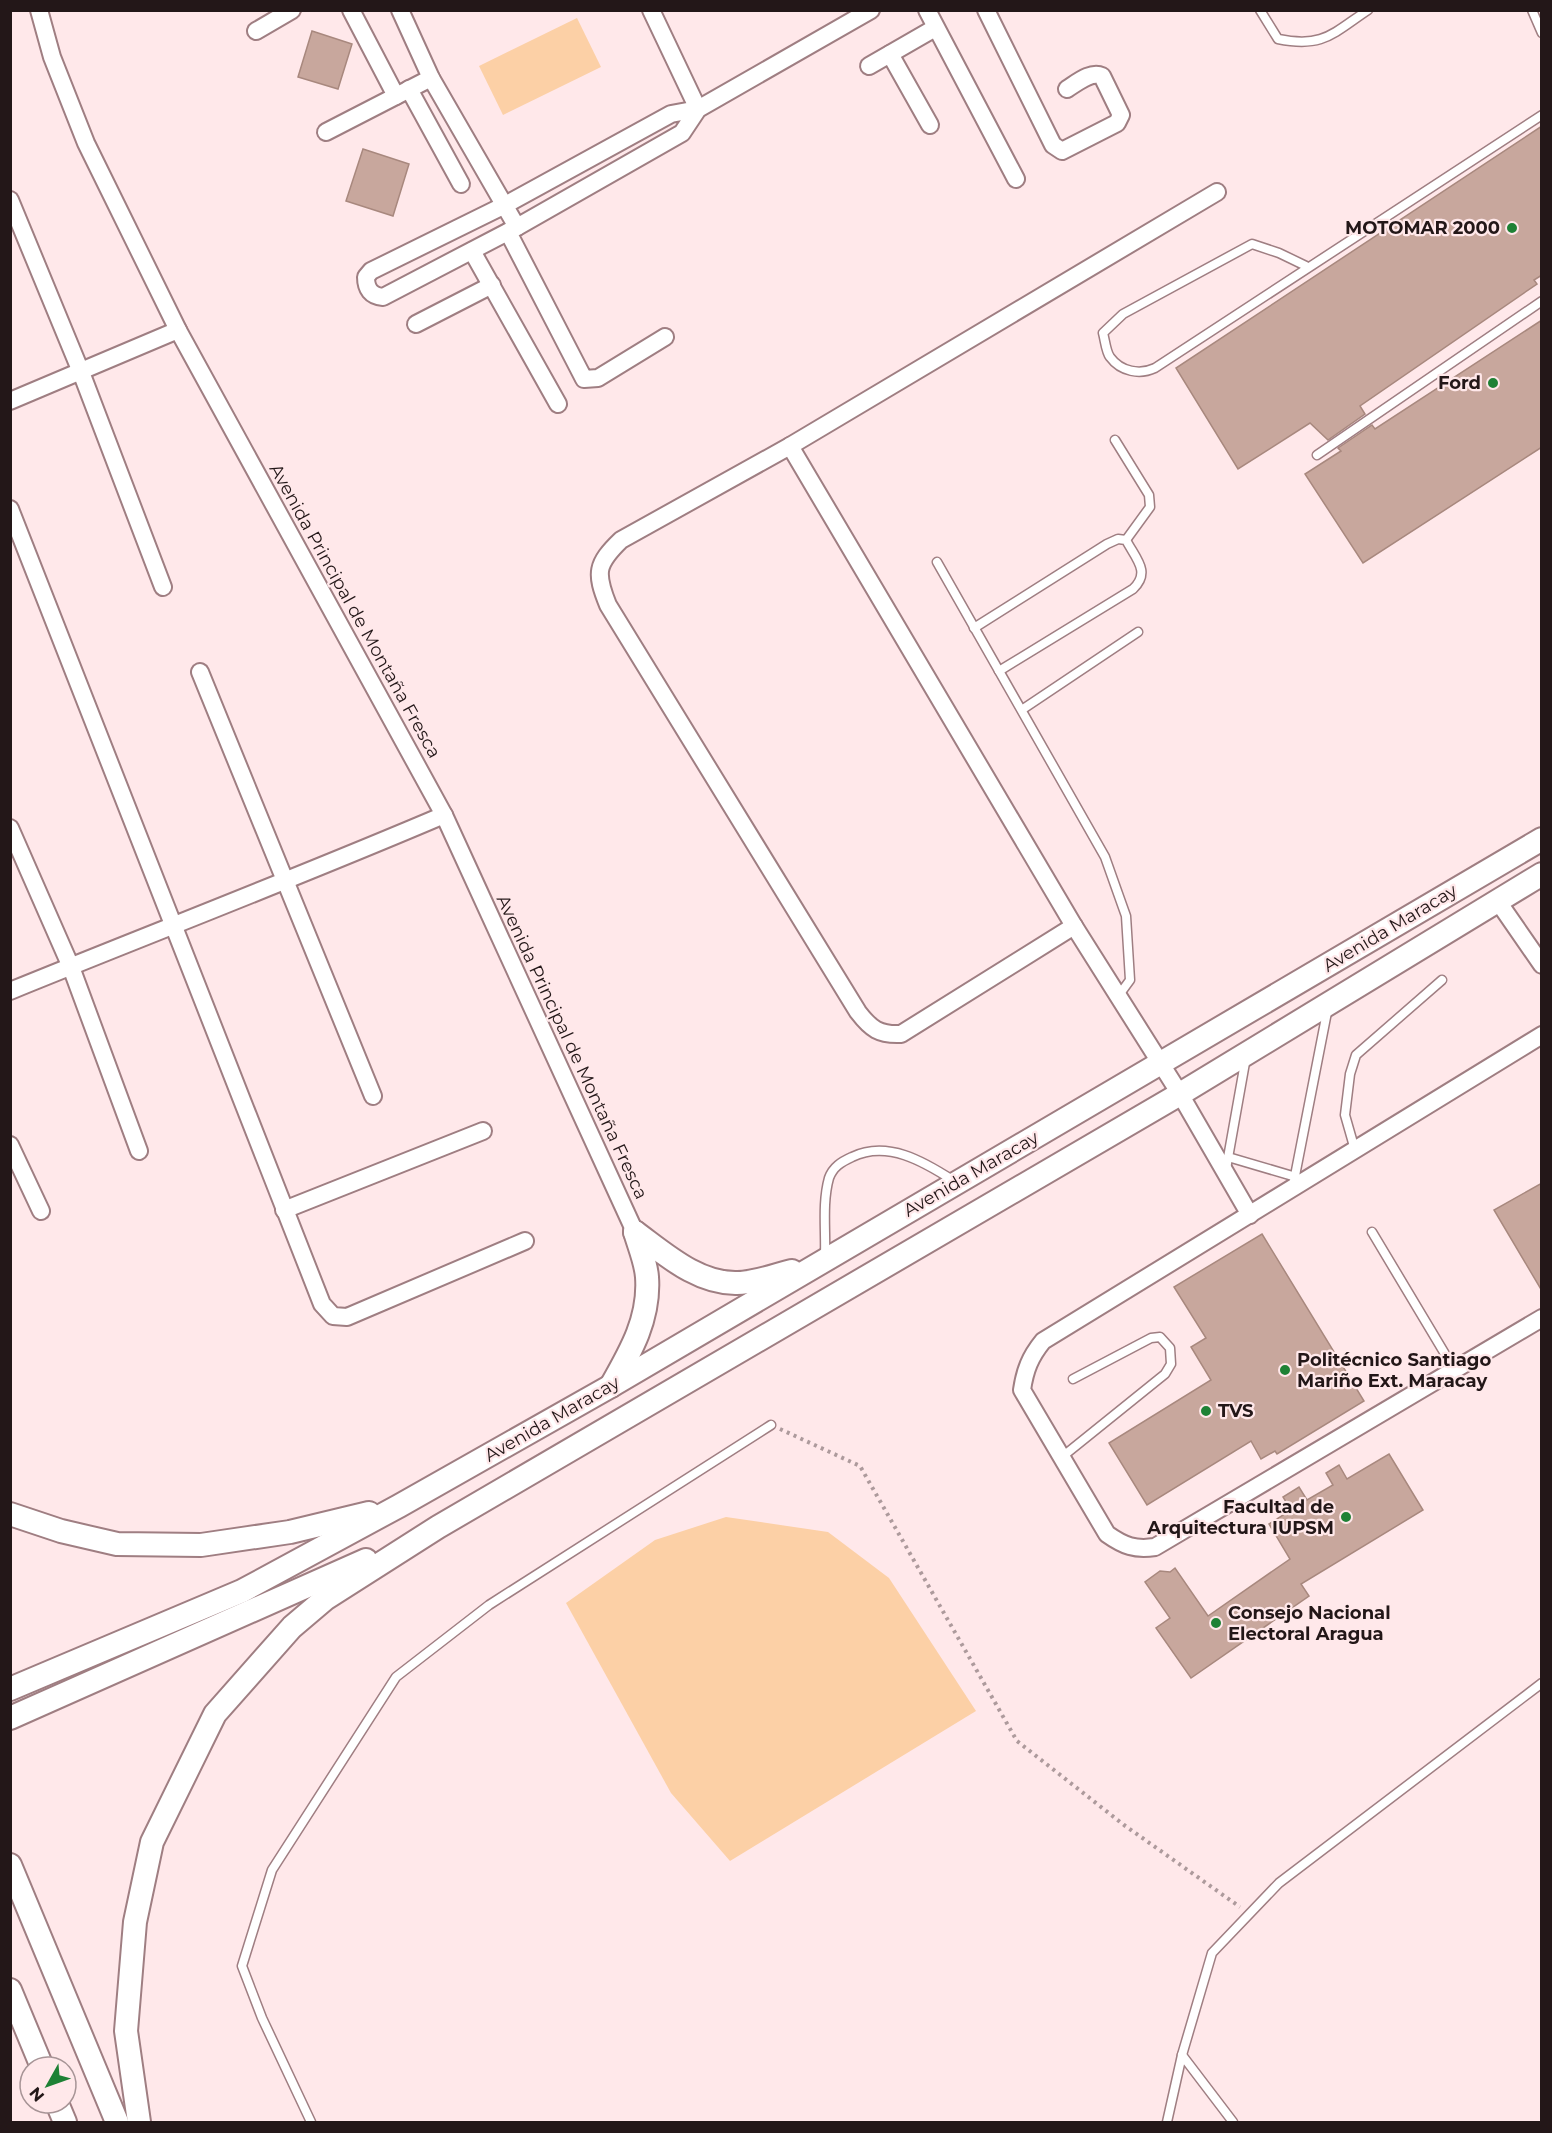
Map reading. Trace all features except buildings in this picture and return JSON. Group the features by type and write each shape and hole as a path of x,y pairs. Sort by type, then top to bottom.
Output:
{"street":[{"name":"Avenida Principal de Montaña Fresca","path":"39,10 52,57 86,143 178,330 444,815 635,1232"},
{"path":"256,31 292,10"},
{"path":"351,10 461,184"},
{"path":"400,10 431,78 505,205 512,229 584,379 598,378 665,337"},
{"path":"651,10 698,109"},
{"path":"698,109 682,133 512,229 383,297 375,296 366,284 370,271 505,205 671,114 698,109 871,10"},
{"path":"927,10 1016,179"},
{"path":"986,10 1053,145 1056,150 1062,151 1117,123 1120,115 1099,74 1092,74 1067,89"},
{"path":"869,66 935,28"},
{"path":"890,54 930,125"},
{"path":"326,132 431,78"},
{"path":"1074,926 901,1034 882,1035 870,1026 858,1012 608,604 599,583 599,568 607,553 621,540 790,446 1217,192"},
{"path":"10,200 81,372 163,587"},
{"path":"472,250 558,404"},
{"path":"416,324 492,285"},
{"path":"10,402 178,330"},
{"path":"790,446 1074,926 1119,994 1160,1065 1226,1165 1250,1215"},
{"path":"10,509 322,1304 333,1316 347,1317 525,1241"},
{"path":"200,672 373,1096"},
{"path":"10,991 174,924 285,882 444,815"},
{"path":"10,828 71,966 139,1150"},
{"name":"Avenida Maracay","path":"10,1689 242,1591 399,1506 611,1386 1542,839"},
{"name":"Avenida Maracay","path":"438,1527 1180,1094 1542,874"},
{"path":"1497,900 1542,965"},
{"path":"1542,1035 1356,1150 1294,1183 1250,1215 1043,1341 1033,1354 1025,1371 1022,1390 1107,1534 1120,1543 1138,1549 1155,1546 1542,1318"},
{"path":"284,1210 483,1131"},
{"path":"10,1145 16,1173 41,1211"},
{"path":"635,1232 685,1268 710,1279 738,1283 818,1263"},
{"path":"611,1386 636,1342 646,1310 647,1276 635,1232"},
{"path":"10,1514 61,1531 117,1544 201,1545 290,1532 399,1506"},
{"path":"10,1718 226,1624 438,1527"},
{"path":"139,2122 136,2085 126,2031 135,1922 152,1842 215,1714 292,1627 325,1599 438,1527"},
{"path":"10,1865 117,2122"},
{"path":"10,1990 37,2055"}],"lane":[{"path":"1260,10 1278,39 1301,44 1322,41 1368,10"},
{"path":"1532,10 1542,33"},
{"path":"1306,266 1279,252 1252,244 1123,314 1103,333 1110,357 1131,372 1143,373 1306,266 1319,262 1542,116"},
{"path":"1317,455 1542,301"},
{"path":"1115,440 1149,495 1150,507 1126,540"},
{"path":"974,628 1107,544 1118,539 1126,540"},
{"path":"999,671 1133,589 1142,580 1143,573 1126,540"},
{"path":"938,562 1105,857 1126,916 1130,980 1119,994"},
{"path":"1023,709 1138,632"},
{"path":"1356,1150 1345,1115 1350,1074 1356,1055 1442,980"},
{"path":"1246,1053 1226,1165 1294,1183 1329,1002"},
{"path":"818,1263 825,1199 830,1176 838,1163 876,1150 922,1161 957,1183"},
{"path":"1372,1232 1454,1370"},
{"path":"1062,1457 1165,1374 1171,1364 1170,1348 1160,1337 1151,1338 1073,1379"},
{"path":"311,2122 262,2018 242,1966 272,1870 396,1677 489,1605 771,1425"},
{"path":"1167,2122 1182,2055 1212,1953 1279,1883 1542,1683"},
{"path":"1182,2055 1233,2122"}],"path":[{"path":"771,1425 860,1466 1017,1741 1124,1825 1249,1914"}],"shaded area":[{"path":"577,18 601,67 503,115 479,66"},
{"path":"726,1517 828,1532 889,1578 976,1711 730,1861 671,1793 566,1603 655,1540"}],"place":[{"name":"MOTOMAR 2000","path":"1512,228"},
{"name":"Ford","path":"1493,383"},
{"name":"Politécnico Santiago Mariño Ext. Maracay","path":"1285,1370"},
{"name":"TVS","path":"1206,1411"},
{"name":"Facultad de Arquitectura IUPSM","path":"1346,1517"},
{"name":"Consejo Nacional Electoral Aragua","path":"1216,1623"}]}
